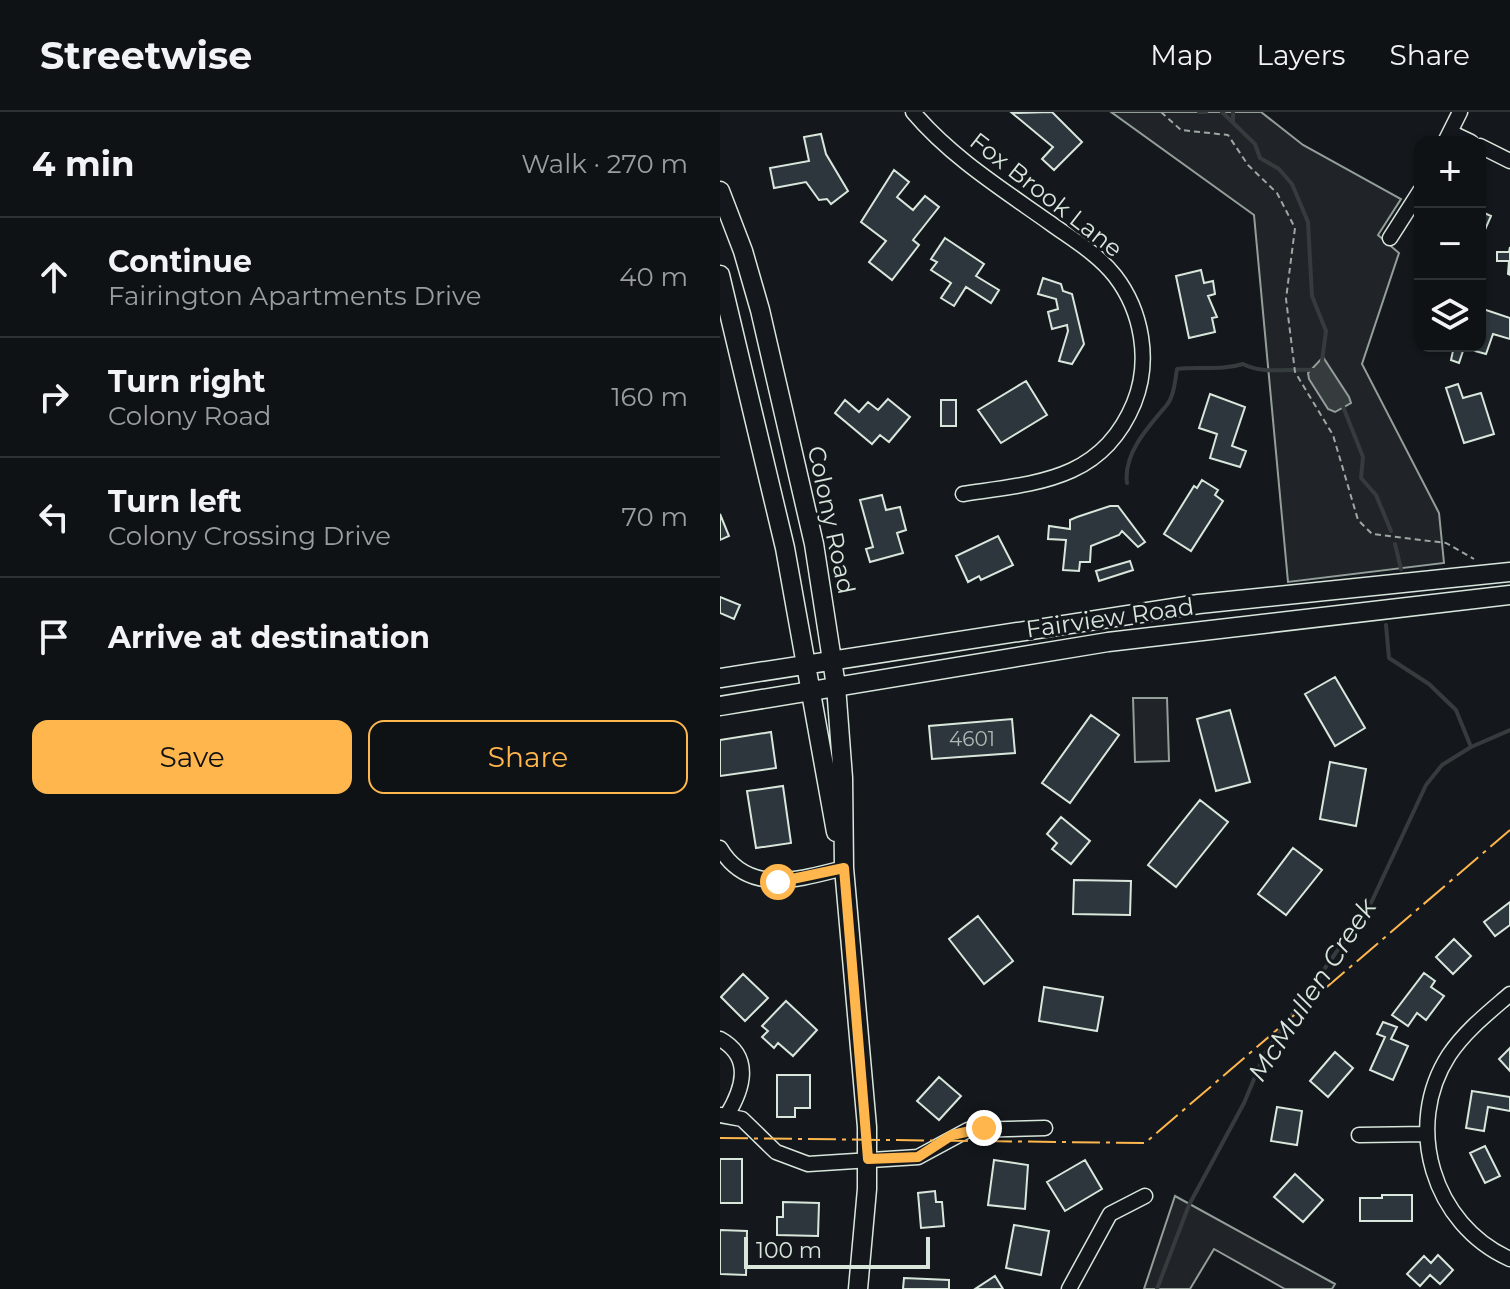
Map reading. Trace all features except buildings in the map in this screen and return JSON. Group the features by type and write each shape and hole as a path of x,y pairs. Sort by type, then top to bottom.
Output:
{"main road":[{"name":"Colony Road","path":"720,191 743,251 760,310 814,544 836,686 843,778 844,868 868,1159 858,1289"},
{"name":"Colony Road","path":"720,275 785,548 827,794 844,868"},
{"name":"Fairview Road","path":"720,678 1199,604 1510,572"},
{"name":"Fairview Road","path":"720,706 1203,629 1510,595"}],"street":[{"name":"Fox Brook Lane","path":"913,112 982,175 1108,267 1125,291 1141,332 1143,365 1137,397 1125,423 1104,449 1078,469 1057,478 963,494"},
{"path":"1448,136 1460,112"},
{"path":"1486,149 1510,161"},
{"path":"1390,238 1414,200"},
{"path":"720,848 742,873 760,879 798,879 844,868"},
{"path":"1510,994 1460,1039 1447,1057 1430,1099 1427,1134 1429,1161 1445,1201 1480,1242 1510,1259"},
{"path":"720,1039 736,1050 744,1071 740,1093 723,1115 753,1126 776,1152 794,1162 808,1164 918,1157 952,1135 968,1130 1045,1128"},
{"path":"1359,1135 1427,1134"},
{"path":"1069,1289 1110,1214 1145,1196"}],"path":[{"path":"1161,112 1181,130 1228,135 1248,165 1285,204 1296,236 1286,299 1295,372 1333,435 1354,513 1362,527 1379,535 1453,545 1476,562"}],"shaded area":[{"path":"1111,112 1261,112 1303,145 1401,199 1378,235 1399,253 1362,364 1439,513 1444,563 1288,582 1254,215"},
{"path":"1323,357 1351,403 1335,412 1328,409 1309,379 1308,373"},
{"path":"1133,698 1167,698 1169,761 1135,762"},
{"path":"1175,1196 1335,1284 1332,1289 1285,1289 1214,1249 1190,1289 1144,1289"}],"waterway":[{"path":"1199,112 1206,112"},
{"path":"1222,112 1255,144 1260,158 1279,169 1292,184 1308,222 1312,296 1326,331 1322,361"},
{"path":"1233,112 1233,121"},
{"path":"1127,483 1133,451 1169,402 1177,369 1243,364 1268,370 1314,370"},
{"path":"1342,404 1363,457 1361,478 1376,495 1391,531"},
{"path":"1395,544 1401,569"},
{"path":"1386,625 1389,658 1429,684 1456,710 1471,747"},
{"name":"McMullen Creek","path":"1157,1289 1189,1205 1244,1103 1265,1053 1371,903 1426,785 1442,765 1471,747 1510,730"}],"power":[{"path":"720,1138 1145,1143 1510,830"}],"route":[{"path":"778,882 844,868 868,1159 918,1157 952,1135 984,1128"}]}
